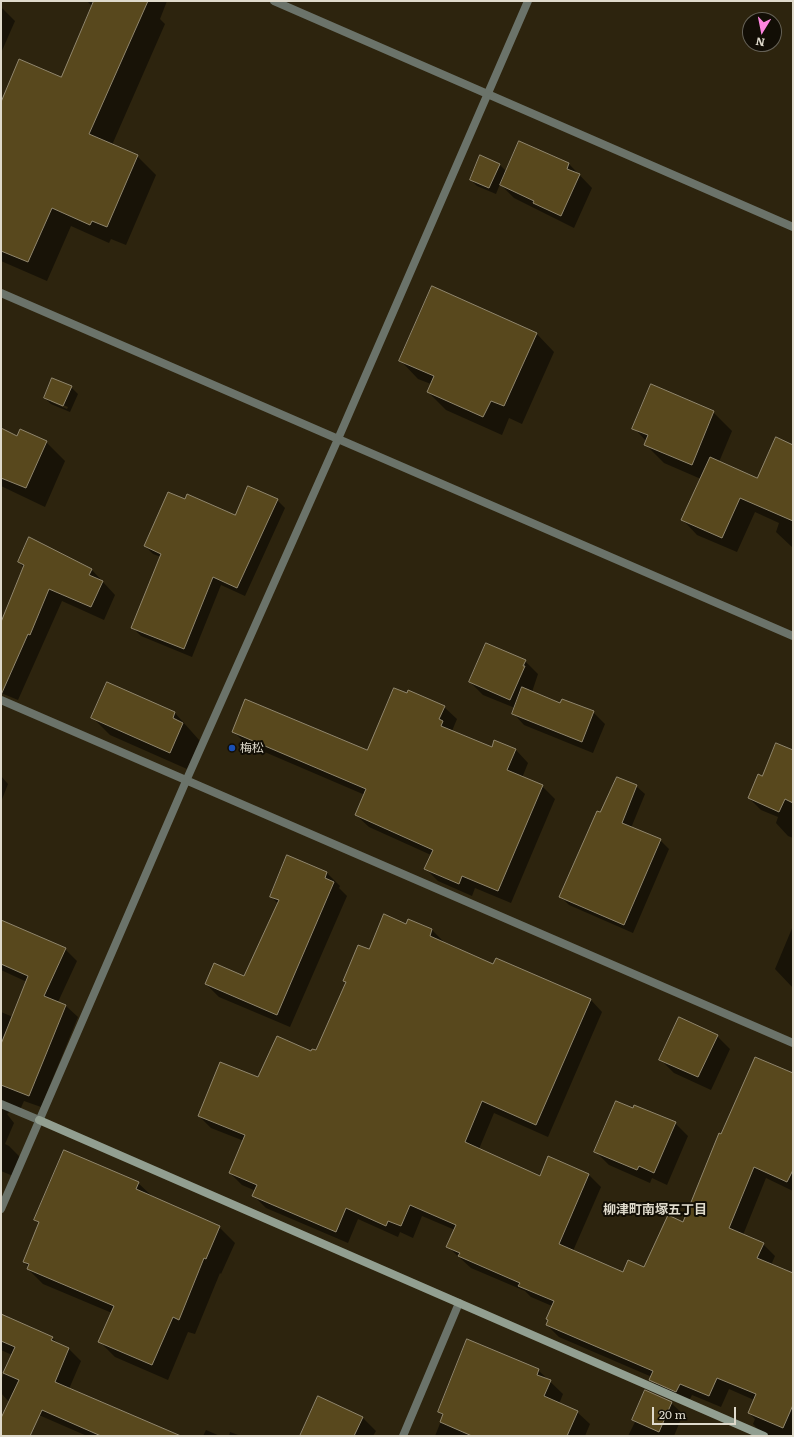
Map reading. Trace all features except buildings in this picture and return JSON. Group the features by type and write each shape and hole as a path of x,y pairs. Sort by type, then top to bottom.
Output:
{"street":[{"path":"274,1 488,96 793,227"},
{"path":"1,1209 186,781 338,439 528,1"},
{"path":"1,294 793,636"},
{"path":"1,700 793,1043"},
{"path":"1,1104 764,1436"},
{"path":"403,1436 459,1303"}],"place":[{"name":"梅松","path":"232,748"}],"district":[{"name":"柳津町南塚五丁目","path":"655,1210"}]}
